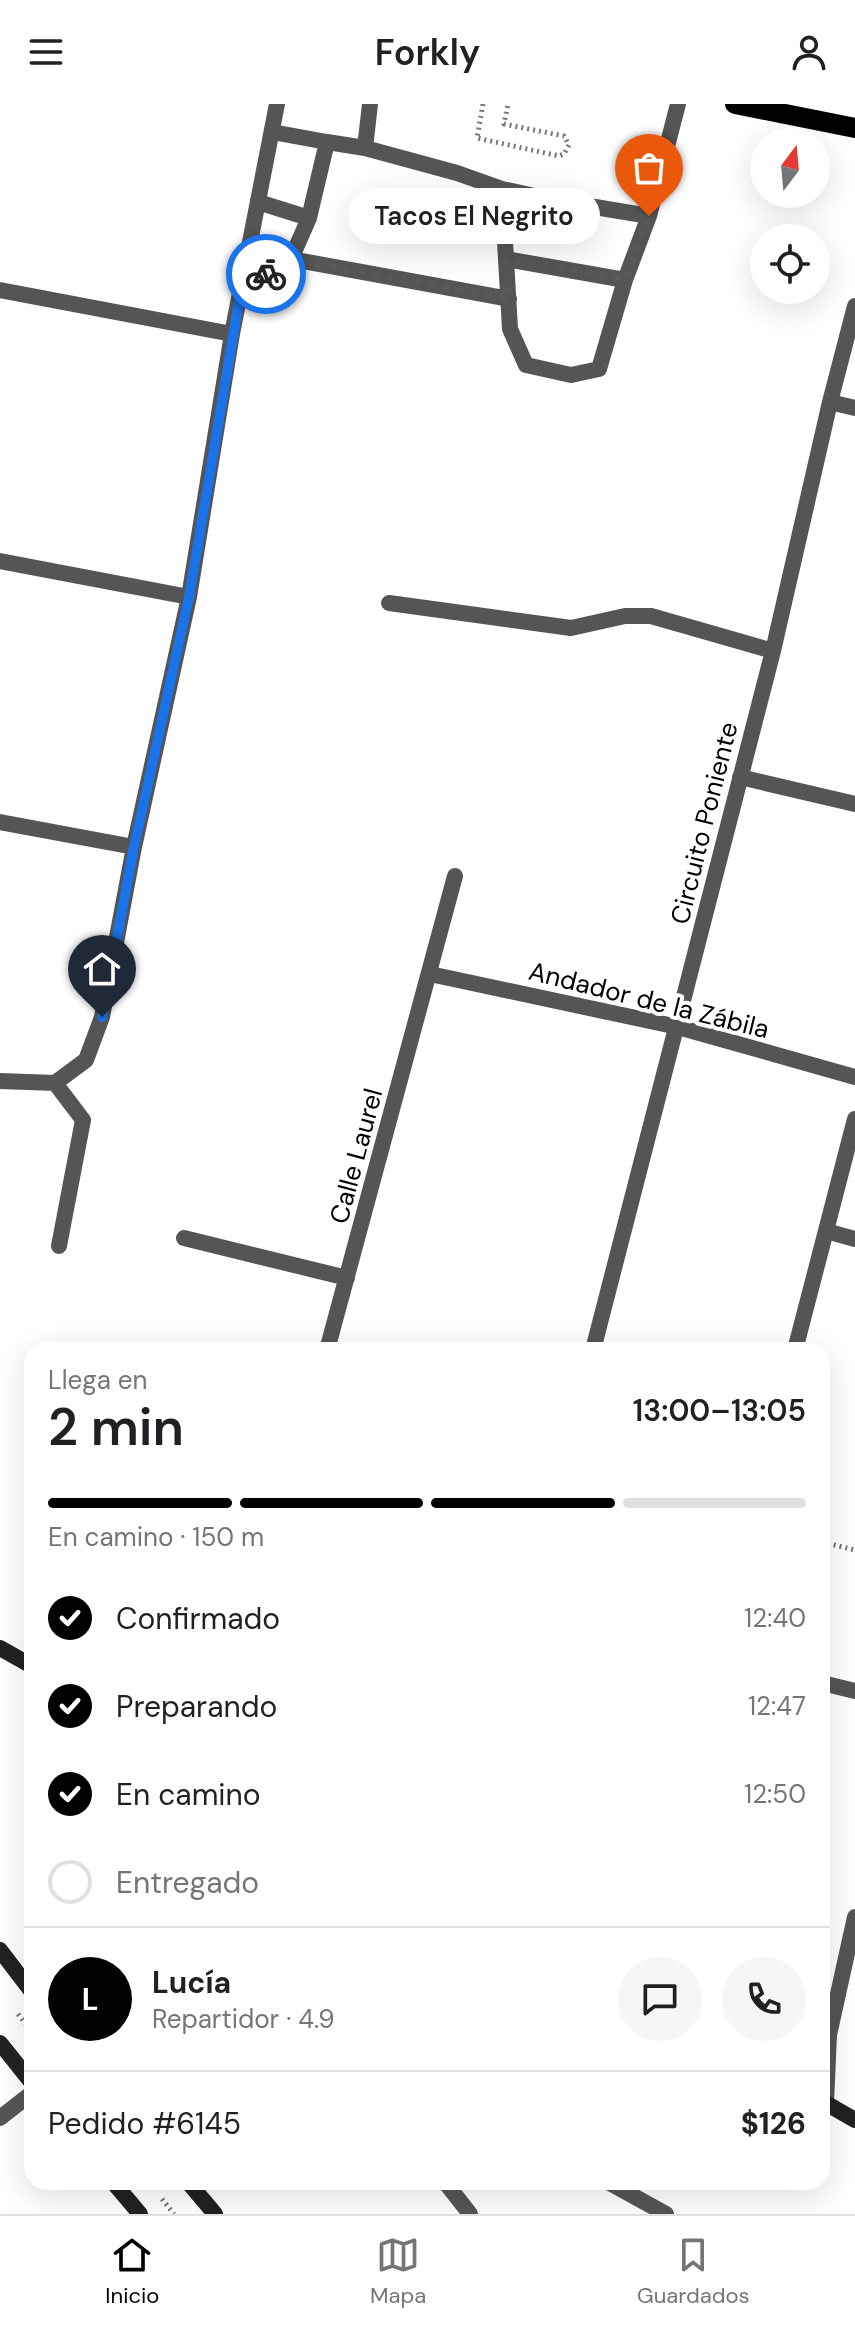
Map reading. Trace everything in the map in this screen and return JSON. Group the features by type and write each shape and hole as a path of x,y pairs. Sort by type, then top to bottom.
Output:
{"main road":[{"path":"735,104 855,128"},
{"path":"0,1648 24,1662"},
{"path":"0,1950 24,1982"},
{"path":"0,2043 24,2073"},
{"path":"830,2105 855,2120"},
{"path":"120,2190 140,2214"},
{"path":"195,2190 215,2214"}],"street":[{"path":"0,1081 55,1083 86,1060 102,1017 134,847 189,597 232,334 277,104"},
{"path":"365,148 370,104"},
{"path":"502,189 510,329 526,365 571,375 599,369 625,280 649,216 678,104"},
{"path":"272,132 365,148 457,173 502,189 649,216"},
{"path":"241,289 291,259 309,218 327,142"},
{"path":"258,202 309,218"},
{"path":"291,259 509,299"},
{"path":"506,259 625,280"},
{"path":"0,290 232,334"},
{"name":"Circuito Poniente","path":"595,1342 773,651 855,306"},
{"path":"830,402 855,408"},
{"path":"0,561 189,597"},
{"path":"389,603 571,628 625,616 651,616 773,651"},
{"path":"740,777 855,804"},
{"path":"0,822 134,847"},
{"name":"Calle Laurel","path":"329,1342 455,876"},
{"name":"Andador de la Zábila","path":"430,974 678,1027 855,1077"},
{"path":"55,1083 83,1120 59,1246"},
{"path":"797,1342 855,1119"},
{"path":"826,1231 855,1239"},
{"path":"184,1238 347,1278"},
{"path":"830,1685 855,1691"},
{"path":"830,2030 855,1917"},
{"path":"0,2118 24,2099"},
{"path":"451,2190 470,2214"},
{"path":"622,2190 666,2214"}],"path":[{"path":"483,104 477,138 559,156 564,154 569,145 564,136 504,124 508,104"},
{"path":"830,1544 855,1550"}],"way so far":[{"path":"266,274 291,259 509,299 506,259 625,280 649,216"}],"place":[{"name":"Tacos El Negrito","path":"649,216"}],"route":[{"path":"102,1017 134,847 189,597 241,289 266,274"}]}
